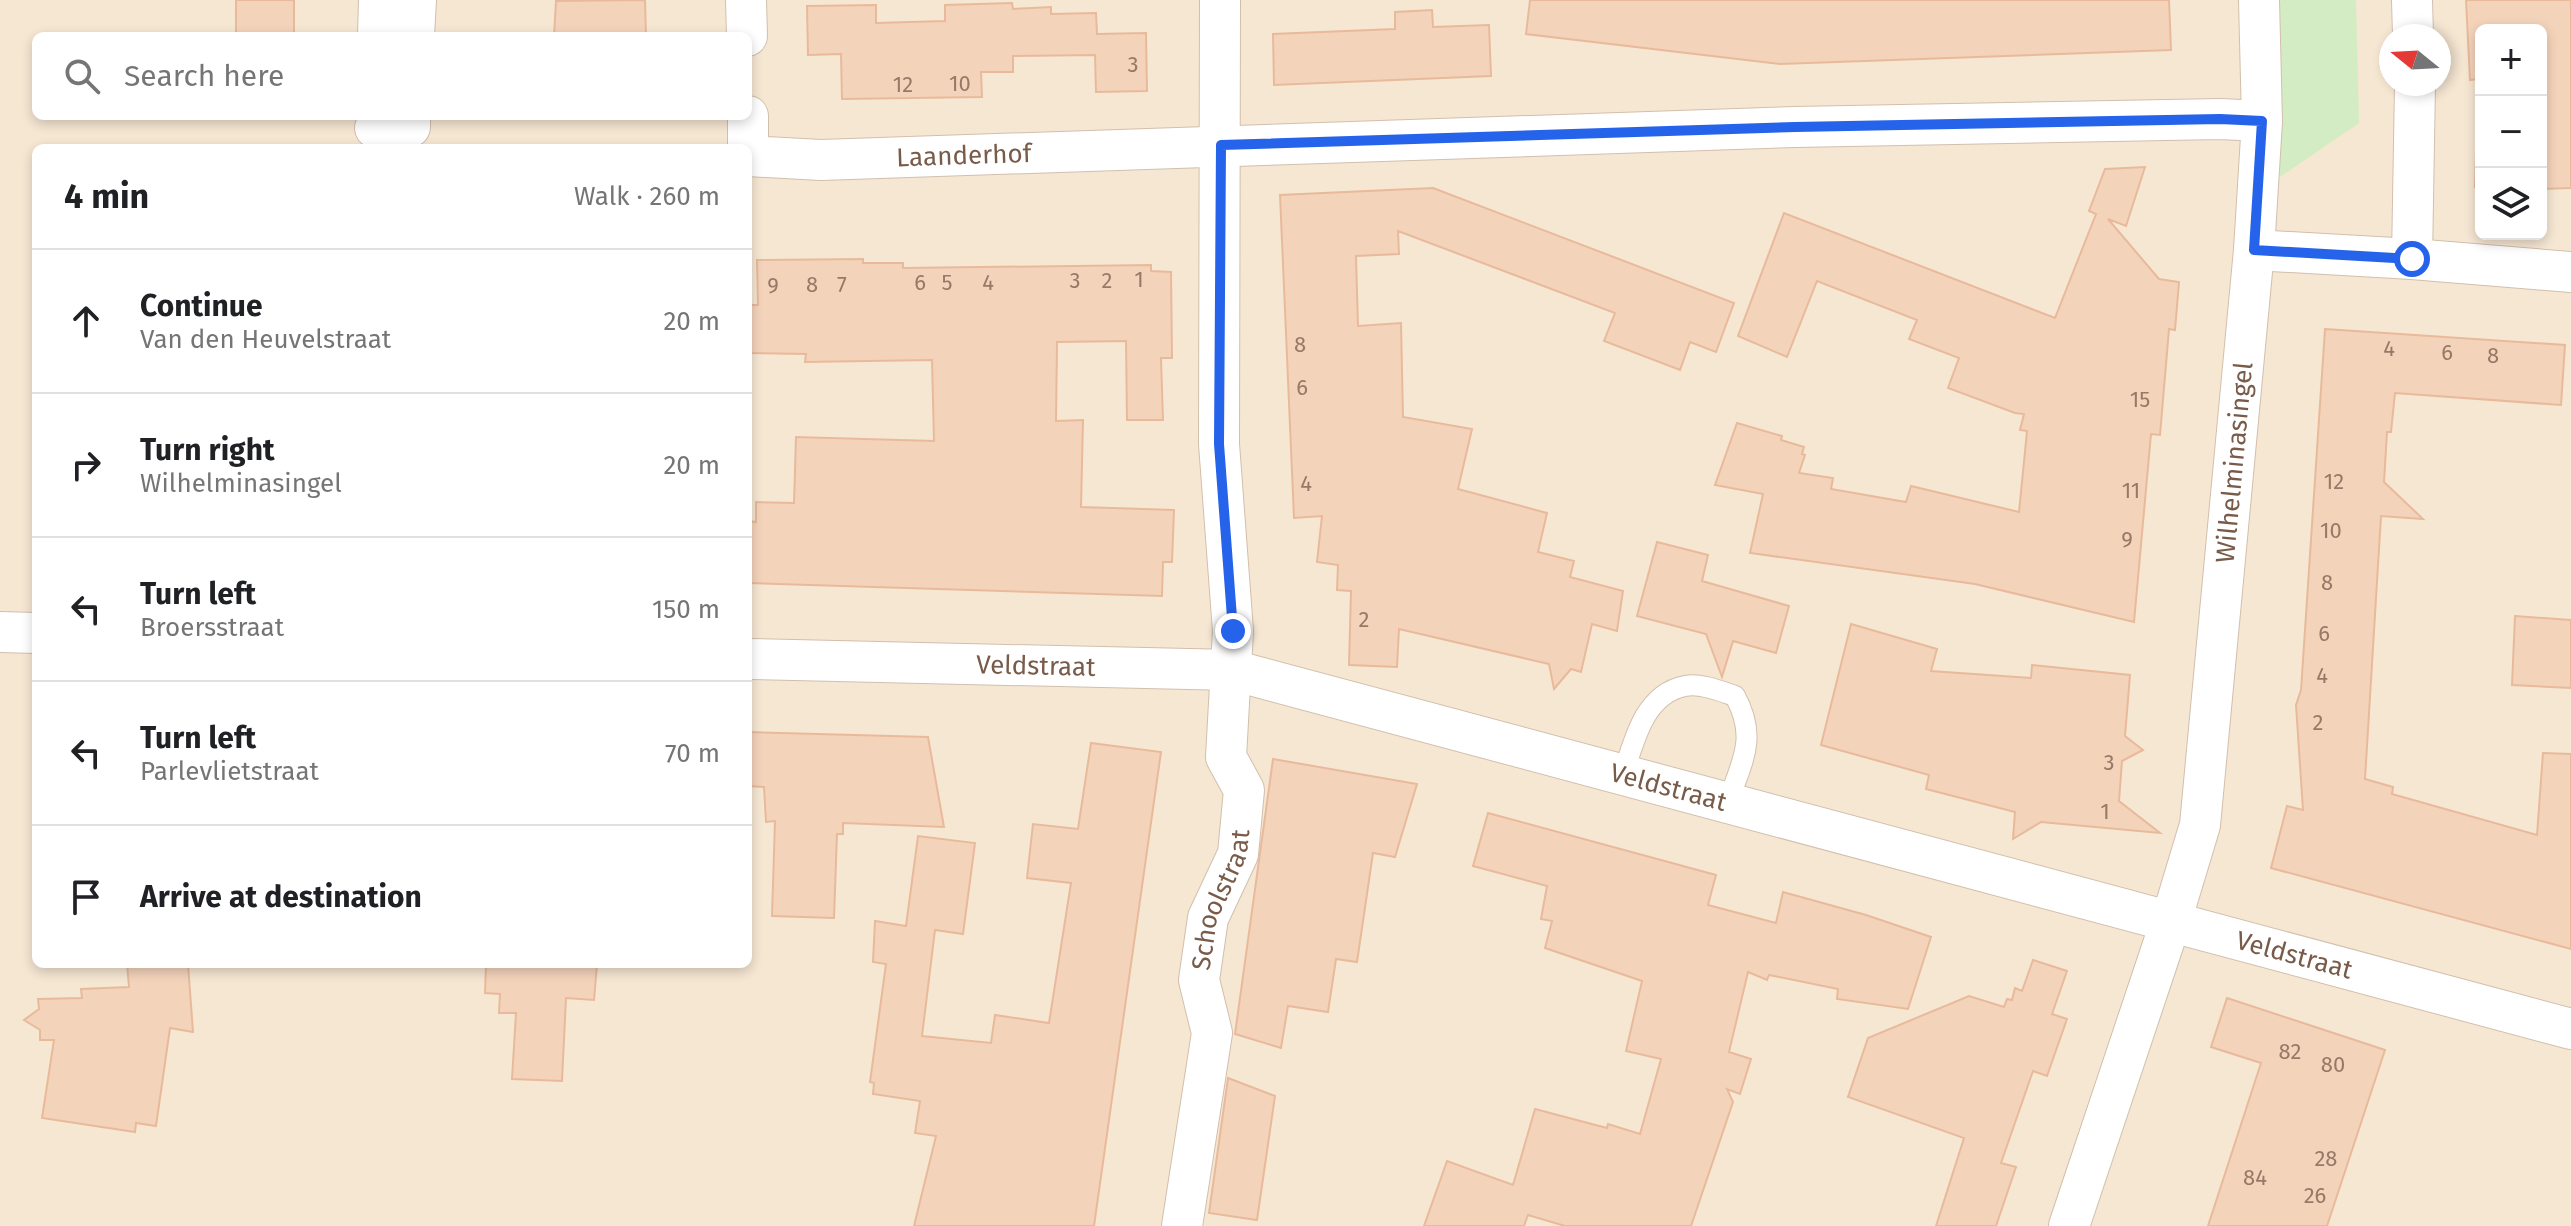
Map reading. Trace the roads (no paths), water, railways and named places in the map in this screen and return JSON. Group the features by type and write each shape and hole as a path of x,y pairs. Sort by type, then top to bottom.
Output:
{"street":[{"path":"378,32 379,0"},
{"path":"414,32 416,0"},
{"path":"746,0 747,32"},
{"name":"Schoolstraat","path":"1182,1226 1212,1033 1199,980 1208,918 1238,854 1244,790 1226,757 1233,631 1219,444 1220,0"},
{"name":"Wilhelminasingel","path":"2069,1226 2200,825 2254,250 2262,121 2259,0"},
{"path":"2412,0 2413,24"},
{"path":"2412,259 2415,96"},
{"path":"1221,145 1810,127 2220,119 2262,121"},
{"name":"Laanderhof","path":"748,120 748,144"},
{"name":"Laanderhof","path":"752,156 821,160 1221,145"},
{"path":"2254,250 2571,272"},
{"path":"0,632 32,633"},
{"name":"Veldstraat","path":"752,659 1232,670 2571,1029"}],"lane":[{"path":"1623,775 1641,720 1664,695 1686,685 1710,688 1735,696 1746,716 1747,744 1728,802"}]}
